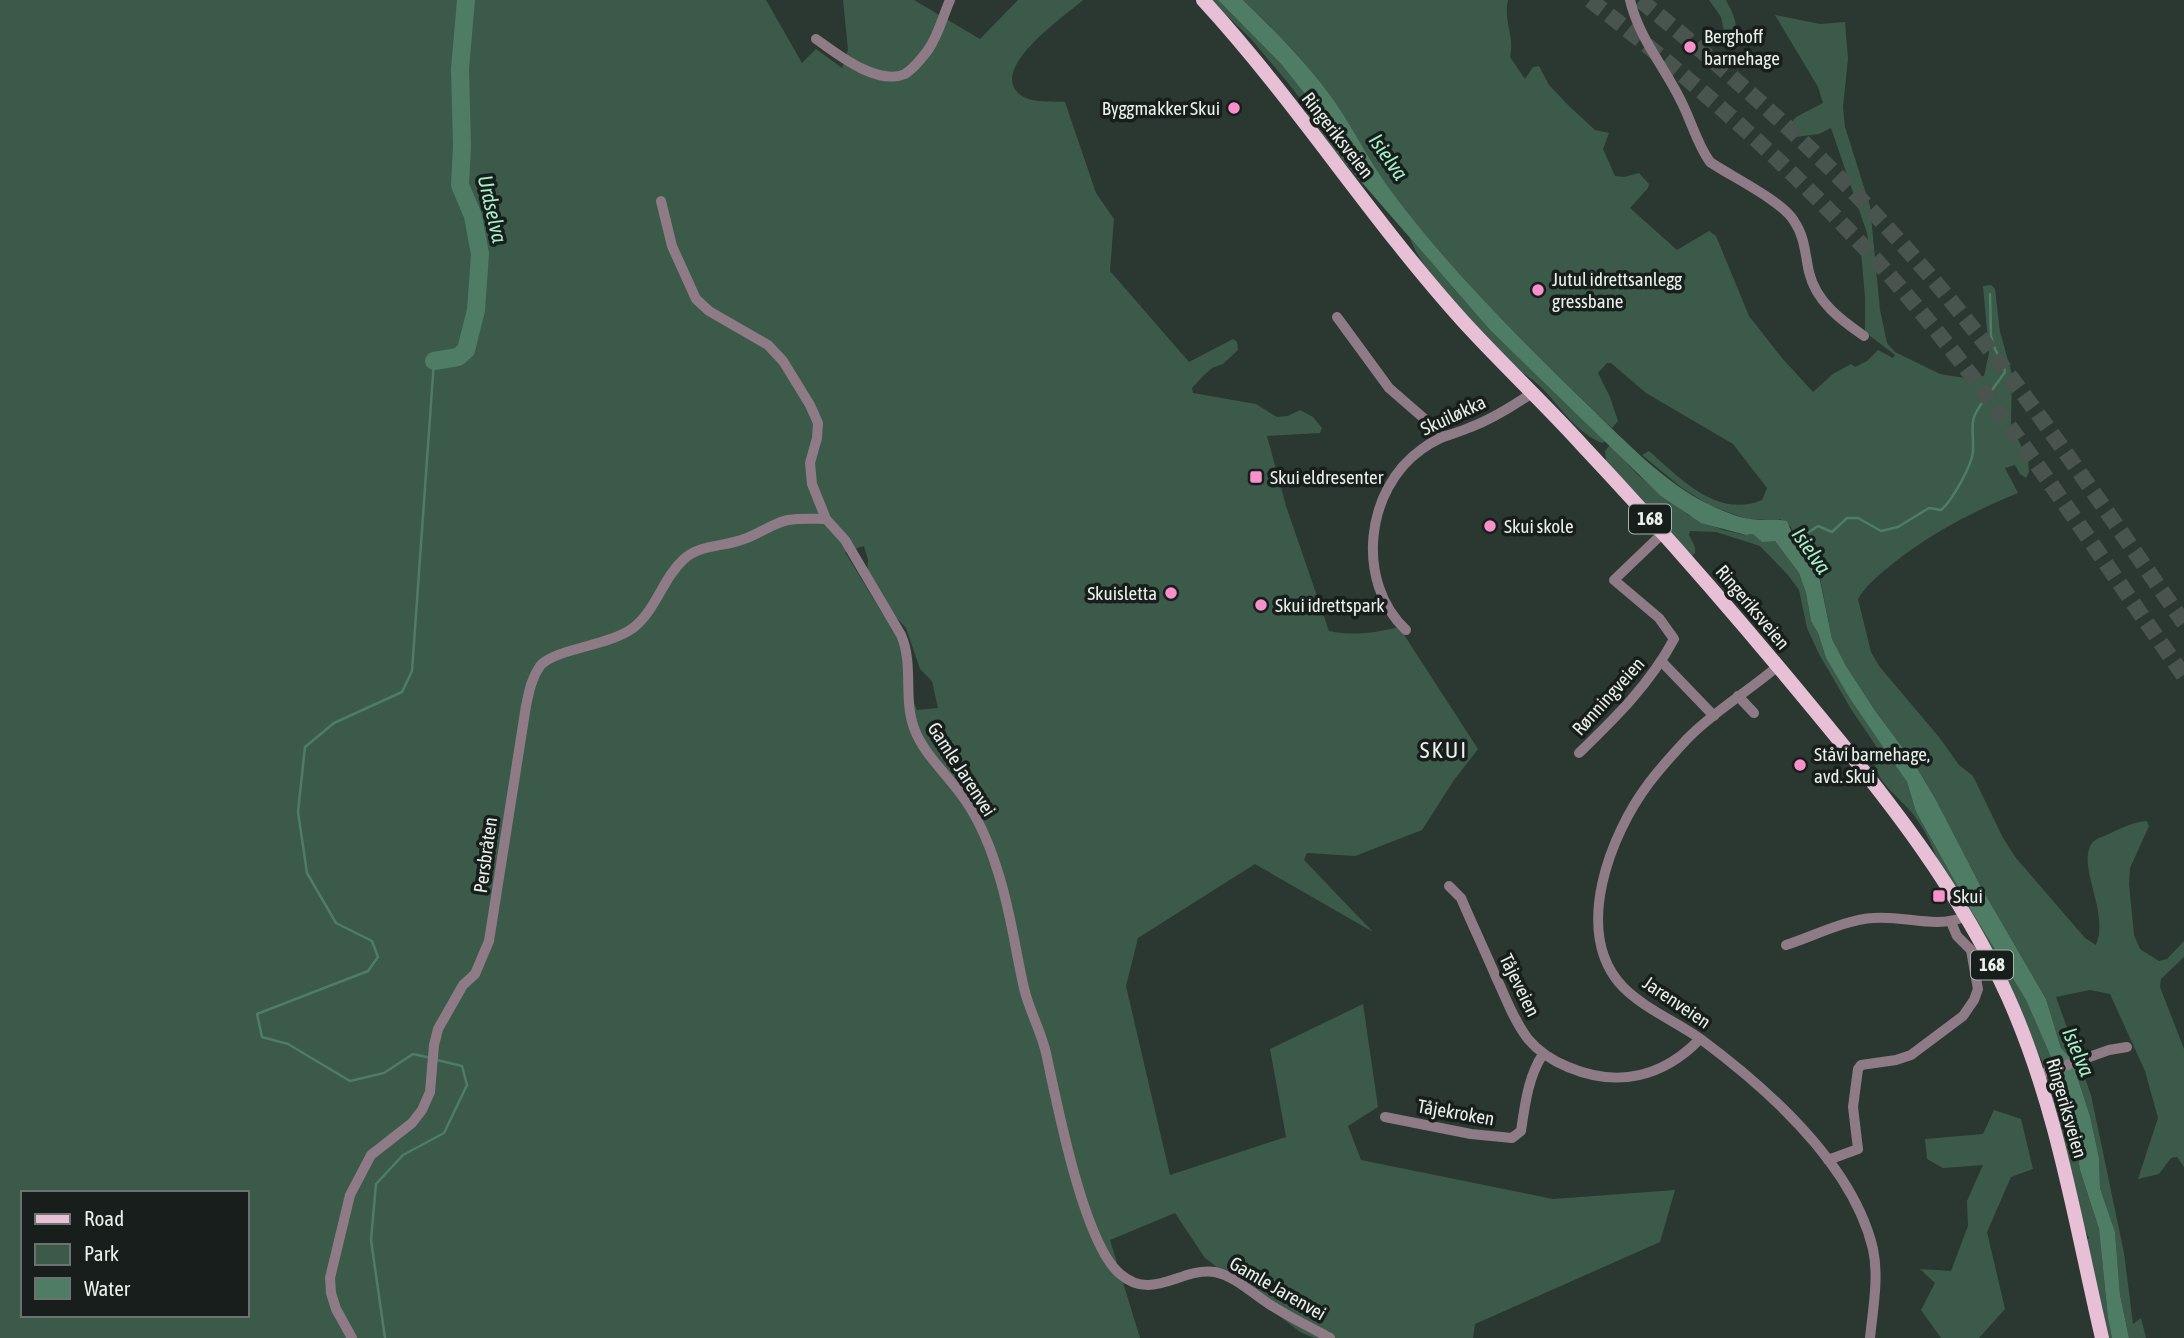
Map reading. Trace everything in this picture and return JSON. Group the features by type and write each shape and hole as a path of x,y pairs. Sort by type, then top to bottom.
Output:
{"main road":[{"name":"Ringeriksveien","path":"1203,0 1447,303 1663,533 1778,666 1924,851 1958,920 2006,994 2039,1075 2057,1137 2102,1338"}],"street":[{"path":"816,39 842,59 871,73 890,77 905,74 929,48 950,0"},
{"path":"1630,0 1638,29 1682,102 1703,152 1710,162 1781,207 1793,218 1807,250 1809,273 1815,288 1837,317 1864,336"},
{"name":"Gamle Jarenvei","path":"661,201 672,246 696,299 709,311 768,345 783,361 818,423 810,463 812,484 826,519 845,540 901,635 907,650 910,674 909,707 915,730 925,748 962,795 988,844 998,873 1030,1013 1045,1050 1075,1174 1104,1252 1117,1272 1131,1282 1150,1286 1195,1273 1214,1272 1230,1278 1330,1338"},
{"path":"1337,317 1389,388 1443,435"},
{"name":"Skuiløkka","path":"1406,630 1396,620 1377,582 1372,552 1376,519 1390,484 1407,462 1443,435 1471,428 1532,393"},
{"name":"Persbråten","path":"352,1338 336,1308 330,1278 350,1195 371,1155 412,1123 422,1110 430,1092 438,1029 463,985 475,974 489,941 531,682 548,658 591,646 631,629 654,606 683,560 693,552 742,540 785,521 826,519"},
{"name":"Rønningveien","path":"1579,753 1636,696 1662,662 1674,639 1659,618 1615,580 1663,533"},
{"name":"Rønningveien","path":"1662,662 1714,716"},
{"name":"Jarenveien","path":"1778,666 1689,736 1648,784 1631,811 1611,853 1598,914 1600,944 1608,967 1624,987 1700,1039 1751,1079 1789,1113 1828,1160 1864,1217 1873,1250 1876,1276 1871,1338"},
{"path":"1738,696 1754,713"},
{"name":"Tåjeveien","path":"1448,886 1461,898 1512,1012 1528,1039 1543,1054 1580,1072 1609,1079 1639,1076 1666,1066 1684,1055 1700,1039"},
{"path":"1786,945 1874,917 1958,920 1957,936 1971,950 1978,989 1974,1000 1963,1016 1911,1055 1861,1065 1858,1069 1853,1107 1858,1149 1828,1160"},
{"path":"2039,1075 2109,1050 2127,1047"},
{"name":"Tåjekroken","path":"1385,1117 1471,1134 1512,1138 1521,1131 1524,1106 1534,1068 1543,1054"}],"green space":[{"path":"0,0 766,0 802,63 816,49 842,68 848,50 843,0 914,0 980,39 1018,0 1083,0 1046,31 1020,59 1013,73 1013,85 1026,98 1065,102 1096,193 1114,219 1110,271 1189,362 1233,339 1237,342 1238,350 1223,364 1212,368 1203,376 1192,388 1193,393 1256,404 1277,417 1288,416 1300,410 1313,417 1322,428 1320,433 1267,436 1286,506 1329,631 1364,633 1399,627 1478,749 1454,780 1422,830 1355,856 1307,853 1304,860 1373,932 1255,864 1138,938 1126,986 1170,1175 1286,1137 1270,1049 1363,1004 1378,1107 1348,1126 1361,1160 1553,1199 1675,1190 1660,1242 1475,1324 1473,1338 1314,1338 1300,1332 1205,1258 1175,1213 1110,1240 1140,1338 0,1338","holes":["864,546 868,560 867,574 891,612 906,628 920,669 932,681 938,708 917,710 904,681 903,655 896,636 845,552"]},
{"path":"1211,0 1218,0 1282,65 1316,108 1336,146 1358,178 1312,125 1299,97 1288,83 1251,39"},
{"path":"1243,0 1508,0 1510,57 1525,79 1533,67 1539,66 1549,85 1569,106 1595,130 1609,133 1603,149 1615,176 1624,177 1639,173 1649,184 1630,208 1677,250 1709,231 1716,236 1749,316 1813,392 1833,374 1851,364 1855,367 1867,361 1878,350 1893,358 1895,355 1865,332 1861,252 1870,250 1867,233 1831,128 1819,134 1795,137 1789,125 1796,117 1823,103 1818,87 1775,15 1820,24 1845,22 1848,59 1843,107 1845,127 1870,206 1880,310 1887,343 1895,352 1940,374 1965,378 1984,376 1989,353 1983,286 1991,285 1995,289 2000,332 2012,374 2011,424 2028,461 2029,472 2026,478 2015,465 2005,468 2018,493 1937,533 1906,553 1865,589 1858,599 1871,652 1879,666 1959,765 1973,776 2003,838 2016,858 2085,938 2096,945 2099,932 2088,864 2088,852 2092,843 2124,827 2147,821 2149,826 2130,868 2134,935 2140,949 2159,961 2167,959 2184,941 2184,957 2161,979 2160,987 2184,1049 2184,1167 2177,1157 2171,1158 2159,1174 2138,1179 2158,1118 2145,1071 2110,994 2090,990 2056,997 2091,1095 2124,1253 2133,1324 2141,1318 2146,1338 2129,1338 2120,1295 2115,1232 2100,1188 2099,1158 2090,1116 2071,1058 2061,1048 2046,999 1914,763 1846,666 1832,639 1820,578 1795,540 1791,527 1780,519 1747,519 1711,506 1682,488 1642,455 1649,451 1700,493 1730,504 1762,500 1767,488 1733,444 1646,393 1611,363 1607,363 1598,373 1618,421 1612,428 1525,343 1442,255 1383,181 1325,88 1292,49"},
{"path":"1709,0 1726,0 1729,5 1736,26 1730,42 1726,42 1721,17"},
{"path":"1410,238 1490,330 1606,441 1602,443 1593,439 1577,427 1543,389 1487,339 1440,287 1416,252"},
{"path":"1610,445 1638,475 1688,515 1723,530 1753,534 1768,541 1775,541 1799,573 1811,621 1826,658 1907,782 1916,812 1972,912 2026,1000 2054,1064 2073,1130 2080,1170 2099,1229 2112,1338 2109,1338 2105,1326 2087,1240 2089,1238 2084,1228 2042,1061 1924,830 1879,776 1874,761 1879,757 1876,746 1819,654 1807,628 1799,590 1760,546 1716,532 1690,531 1689,535 1695,547 1692,556 1606,462 1605,451"},
{"path":"1994,1110 2021,1119 2033,1169 2011,1177 1987,1232 2005,1309 1979,1338 1941,1338 1921,1310 1935,1283 1920,1269 1951,1271 1968,1226 1967,1201 1983,1165 1943,1168 1927,1159 1925,1139 1983,1134"}],"water":[{"path":"1218,0 1243,0 1291,49 1335,102 1383,180 1436,248 1513,331 1633,449 1678,486 1714,507 1755,520 1787,521 1795,540 1812,557 1817,566 1832,639 1846,666 1914,763 1936,800 1981,887 2046,999 2061,1048 2071,1058 2090,1116 2099,1158 2100,1188 2115,1232 2120,1295 2129,1338 2112,1338 2099,1229 2080,1170 2073,1130 2054,1064 2026,1000 1972,912 1916,812 1907,782 1826,658 1811,621 1799,573 1775,541 1762,542 1753,534 1746,535 1701,523 1661,496 1490,330 1358,178 1336,146 1316,108 1282,65"}],"waterway":[{"name":"Urdselva","path":"434,361 458,357 466,350 476,310 480,254 473,216 460,185 460,69 466,0"},
{"path":"1990,294 1991,336 2005,372 1992,390"},
{"path":"431,1058 413,1054 384,1073 350,1081 288,1044 262,1037 257,1014 368,971 378,957 372,941 336,923 307,873 298,812 305,747 334,723 402,692 412,671 434,361"},
{"name":"Isielva","path":"1797,546 1805,539 1806,534 1818,526 1832,532 1847,518 1858,518 1881,531 1898,527 1929,508 1941,510 1956,491 1969,465 1973,451 1974,419 1985,399"},
{"path":"385,1338 371,1240 376,1184 403,1155 444,1133 467,1085 462,1066 437,1060"}],"tunnel":[{"path":"1590,0 1683,75 1772,154 1896,282 1999,413 2184,676"},
{"path":"1640,0 1784,124 1819,157 1917,261 2022,393 2184,623"}],"place":[{"name":"Berghoff barnehage","path":"1690,47"},
{"name":"Byggmakker Skui","path":"1234,108"},
{"name":"Jutul idrettsanlegg gressbane","path":"1538,290"},
{"name":"Skui eldresenter","path":"1256,477"},
{"name":"Skui skole","path":"1490,526"},
{"name":"Skuisletta","path":"1171,593"},
{"name":"Skui idrettspark","path":"1261,605"},
{"name":"Ståvi barnehage, avd. Skui","path":"1800,765"},
{"name":"Skui","path":"1939,896"}],"district":[{"name":"SKUI","path":"1444,750"}]}
